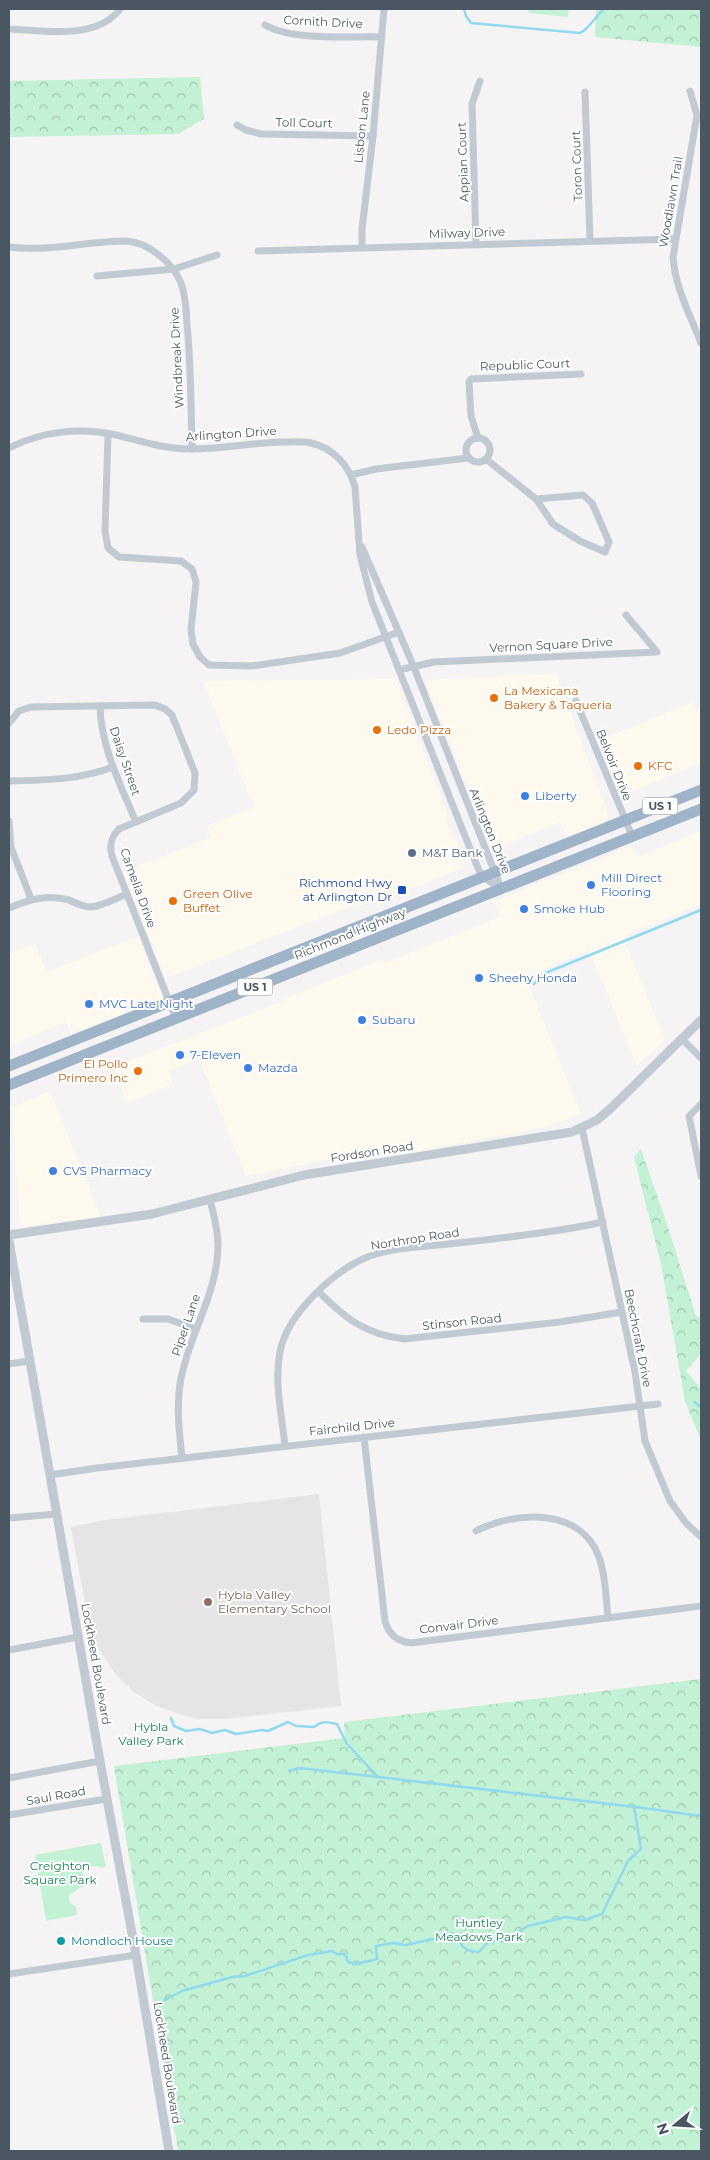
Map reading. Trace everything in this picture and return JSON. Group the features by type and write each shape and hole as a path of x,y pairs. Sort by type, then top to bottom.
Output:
{"highway":[{"name":"Richmond Highway","path":"9,1066 701,790"},
{"name":"Richmond Highway","path":"9,1085 701,809"}],"street":[{"path":"9,29 89,30 108,22 120,9"},
{"name":"Lisbon Lane","path":"362,247 362,229 373,136 384,9"},
{"name":"Cornith Drive","path":"265,25 274,30 291,34 381,37"},
{"name":"Appian Court","path":"476,244 472,104 480,81"},
{"name":"Woodlawn Trail","path":"690,91 697,115 673,257 674,271 701,343"},
{"name":"Toron Court","path":"586,92 590,240"},
{"name":"Toll Court","path":"237,125 246,130 261,134 373,136"},
{"name":"Milway Drive","path":"258,251 676,239"},
{"name":"Windbreak Drive","path":"9,247 45,249 128,241 147,247 174,269 181,282 185,298 189,344 192,449"},
{"path":"97,276 174,269 217,255"},
{"name":"Republic Court","path":"486,459 490,452 490,446 487,442 478,438 472,416 469,382 471,379 581,374"},
{"name":"Arlington Drive","path":"9,448 34,438 78,431 108,434 158,447 192,449 251,443 311,443 332,452 342,461 351,475 356,494 364,574 386,637 482,877 501,888"},
{"path":"108,434 105,530 108,548 119,557 181,561 192,569 196,582 191,630 193,644 200,657 209,665 252,666 340,653 399,632"},
{"path":"478,438 468,442 465,452 468,458 475,463 480,463 486,459 536,500 553,524 580,541 605,552 609,542 592,503 584,495 536,500"},
{"path":"351,475 376,469 468,458"},
{"name":"Arlington Drive","path":"359,539 413,666 501,888"},
{"name":"Vernon Square Drive","path":"399,670 434,662 657,652 626,615"},
{"name":"Belvoir Drive","path":"576,701 632,836"},
{"name":"Camelia Drive","path":"9,723 19,711 31,707 155,704 166,709 172,715 195,773 194,790 186,800 119,829 110,844 112,856 176,1019"},
{"name":"Daisy Street","path":"100,706 102,734 113,767 136,822"},
{"path":"9,781 74,778 113,767"},
{"path":"9,821 11,847 31,899"},
{"path":"9,908 31,899 57,898 90,907 99,906 127,894"},
{"name":"Fordson Road","path":"9,1235 120,1220 210,1200 304,1174 552,1137 582,1128 597,1120 610,1109 683,1040 701,1020"},
{"path":"683,1040 701,1058"},
{"path":"701,1104 689,1116 701,1176"},
{"name":"Beechcraft Drive","path":"582,1128 635,1372 645,1441 665,1491 678,1513 701,1538"},
{"name":"Piper Lane","path":"182,1458 178,1425 179,1390 184,1366 212,1285 218,1258 217,1231 210,1200"},
{"name":"Northrop Road","path":"285,1446 278,1380 280,1352 284,1336 292,1321 319,1292 348,1267 379,1253 549,1233 603,1222"},
{"name":"Lockheed Boulevard","path":"9,1241 169,2151"},
{"name":"Stinson Road","path":"319,1292 342,1315 357,1325 379,1334 404,1339 560,1322 622,1312"},
{"path":"143,1319 168,1319 196,1329"},
{"path":"9,1364 29,1361"},
{"name":"Fairchild Drive","path":"50,1475 182,1458 658,1404"},
{"name":"Convair Drive","path":"364,1437 385,1621 388,1630 397,1640 410,1643 701,1606"},
{"path":"9,1518 57,1514"},
{"path":"476,1531 497,1522 531,1518 547,1517 572,1525 587,1537 599,1558 608,1618"},
{"path":"9,1650 78,1638"},
{"path":"9,1778 100,1761"},
{"name":"Saul Road","path":"9,1815 106,1798"},
{"path":"9,1974 136,1955"}],"shaded area":[{"path":"556,674 608,813 608,819 605,824 567,839 560,822 499,847 492,845 424,680"},
{"path":"396,679 449,817 446,818 465,864 463,868 380,901 347,908 166,978 123,872 211,837 207,826 254,807 203,681"},
{"path":"693,702 696,709 701,707 701,763 625,794 619,790 600,740"},
{"path":"701,831 701,904 623,937 665,1040 637,1066 589,950 525,977 581,1113 535,1130 349,1162 347,1157 320,1161 246,1176 199,1059 169,1071 173,1084 127,1103 113,1067 284,1001 284,999 383,959 385,963 500,917 494,901 631,846 637,857"},
{"path":"138,936 163,999 133,1011 127,998 122,1001 126,1013 71,1034 66,1022 9,1045 9,954 35,944 47,972"},
{"path":"50,1091 101,1217 24,1226 20,1225 14,1132 10,1108"},
{"name":"Hybla Valley Elementary School","path":"319,1494 341,1706 224,1719 198,1719 155,1705 134,1692 115,1674 99,1649 89,1625 71,1527 105,1520"}],"green space":[{"path":"529,9 569,9 568,17 528,13"},
{"path":"596,9 701,9 701,47 595,37"},
{"path":"200,77 204,119 178,134 9,137 9,81"},
{"path":"641,1149 696,1316 701,1318 701,1354 686,1371 701,1389 701,1441 685,1401 661,1264 634,1157"},
{"name":"Huntley Meadows Park","path":"701,1679 701,2151 178,2151 114,1766 345,1738 344,1722"},
{"name":"Creighton Square Park","path":"101,1843 106,1867 82,1868 85,1885 69,1895 70,1903 76,1907 77,1915 46,1921 35,1855"}],"waterway":[{"path":"464,9 471,23 580,33 604,9"},
{"path":"534,984 543,974 701,910"},
{"path":"694,1402 701,1407"},
{"path":"171,1718 174,1726 186,1731 200,1729 212,1733 225,1730 236,1734 262,1730 268,1731 288,1722 296,1726 314,1727 322,1722 337,1724 347,1744 377,1776"},
{"path":"289,1771 300,1768 701,1816"},
{"path":"163,2001 182,1991 232,1977 245,1976 308,1955 332,1951 337,1954 345,1954 348,1962 356,1964 377,1959 376,1946 393,1943 406,1945 452,1933 456,1935 464,1948 479,1952 488,1942 504,1941 528,1926 566,1917 585,1920 602,1914 628,1861 641,1849 634,1806"}],"place":[{"name":"La Mexicana Bakery & Taqueria","path":"494,698"},
{"name":"Ledo Pizza","path":"377,730"},
{"name":"KFC","path":"638,766"},
{"name":"Liberty","path":"525,796"},
{"name":"M&T Bank","path":"412,853"},
{"name":"Mill Direct Flooring","path":"591,885"},
{"name":"Richmond Hwy at Arlington Dr","path":"402,890"},
{"name":"Green Olive Buffet","path":"173,901"},
{"name":"Smoke Hub","path":"524,909"},
{"name":"Sheehy Honda","path":"479,978"},
{"name":"MVC Late Night","path":"89,1004"},
{"name":"Subaru","path":"362,1020"},
{"name":"7-Eleven","path":"180,1055"},
{"name":"Mazda","path":"248,1068"},
{"name":"El Pollo Primero Inc","path":"138,1071"},
{"name":"CVS Pharmacy","path":"53,1171"},
{"name":"Hybla Valley Elementary School","path":"208,1602"},
{"name":"Mondloch House","path":"61,1941"}],"park label":[{"name":"Hybla Valley Park","path":"151,1734"}]}
